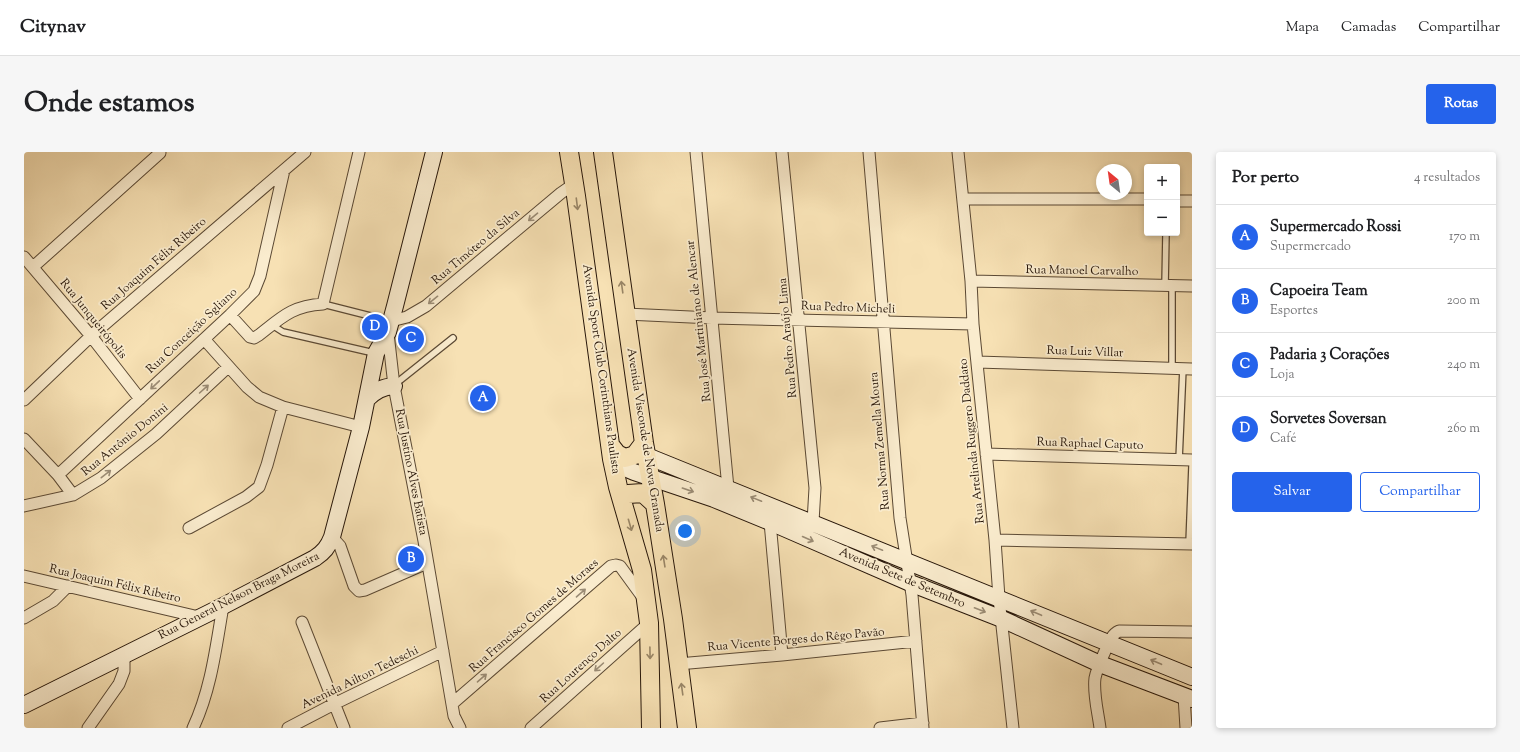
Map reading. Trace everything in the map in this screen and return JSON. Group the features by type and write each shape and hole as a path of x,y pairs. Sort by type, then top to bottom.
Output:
{"main road":[{"name":"Rua Justino Alves Batista","path":"389,327 434,152"},
{"name":"Avenida Sport Club Corinthians Paulista","path":"569,152 611,452 621,497 642,570 649,623 650,727"},
{"name":"Avenida Visconde de Nova Granada","path":"603,152 646,449 673,619 687,728"},
{"name":"Rua General Nelson Braga Moreira","path":"24,704 223,606 323,553 332,537 361,427 376,354 389,327"},
{"path":"367,399 375,391 385,387 394,386"},
{"path":"611,452 625,458 646,449"},
{"name":"Avenida Sete de Setembro","path":"646,449 728,488 1192,677"},
{"name":"Avenida Sete de Setembro","path":"611,452 623,468 714,499 910,583 1002,619 1100,664 1188,697"},
{"path":"621,497 629,494 642,493 655,504"}],"street":[{"path":"230,315 250,337 254,338 284,316 298,308 307,305 323,304 359,152"},
{"name":"Rua José Martiniano de Alencar","path":"696,152 728,488"},
{"name":"Rua Pedro Araújo Lima","path":"782,152 815,488 813,522"},
{"name":"Rua Norma Zemella Moura","path":"869,152 900,518 910,583 923,726"},
{"name":"Rua Artelinda Ruggero Daddato","path":"958,152 971,281 973,324 995,540 999,598 1013,728"},
{"path":"34,267 160,153"},
{"name":"Rua Joaquim Félix Ribeiro","path":"24,400 91,336 284,170 301,153"},
{"name":"Rua Conceição Sgliano","path":"58,476 254,291 259,280 272,228 284,170"},
{"name":"Rua Timóteo da Silva","path":"389,327 426,306 561,193 574,184"},
{"path":"963,199 1144,199"},
{"path":"1180,201 1192,201"},
{"name":"Rua Junqueirópolis","path":"24,257 91,336 140,399"},
{"name":"Rua Manoel Carvalho","path":"971,281 1192,286"},
{"name":"Rua Pedro Micheli","path":"626,314 712,318 973,324"},
{"name":"Rua Justino Alves Batista","path":"389,327 394,386 423,536 454,716 460,728"},
{"path":"204,339 246,387 259,398 283,407 361,427"},
{"name":"Rua Luiz Villar","path":"977,362 1182,368"},
{"name":"Rua Antônio Donini","path":"24,506 73,495 101,478 156,434 228,367"},
{"path":"189,528 246,497 259,487 267,465 283,407"},
{"path":"24,439 58,476 73,495"},
{"name":"Rua Raphael Caputo","path":"986,454 1192,460"},
{"path":"770,522 782,655"},
{"path":"332,537 340,546 354,586 359,591 366,590 427,563"},
{"path":"995,540 1190,544"},
{"name":"Rua Francisco Gomes de Moraes","path":"453,704 611,566 620,566 646,601"},
{"name":"Rua Joaquim Félix Ribeiro","path":"24,576 199,617"},
{"path":"24,618 53,601 68,586"},
{"path":"193,728 202,706 211,675 223,606"},
{"path":"302,622 344,728"},
{"name":"Rua Lourenço Dalto","path":"531,728 649,623"},
{"path":"1100,728 1095,686 1096,673 1109,643 1116,633 1119,631 1192,632"},
{"name":"Rua Vicente Borges do Rêgo Pavão","path":"678,664 916,641"},
{"name":"Avenida Ailton Tedeschi","path":"288,728 443,651"},
{"path":"88,728 119,684 124,671 124,654"},
{"path":"1186,728 1188,697"},
{"path":"880,728 923,726"}],"lane":[{"path":"1166,236 1169,286 1182,368 1179,460"},
{"path":"323,304 389,327"},
{"path":"272,325 283,332 376,354"},
{"path":"394,386 453,338"},
{"path":"1190,544 1192,466"}],"place":[{"name":"Sorvetes Soversan","path":"375,327"},
{"name":"Padaria 3 Corações","path":"411,339"},
{"name":"Supermercado Rossi","path":"483,398"},
{"name":"Capoeira Team","path":"411,559"}]}
